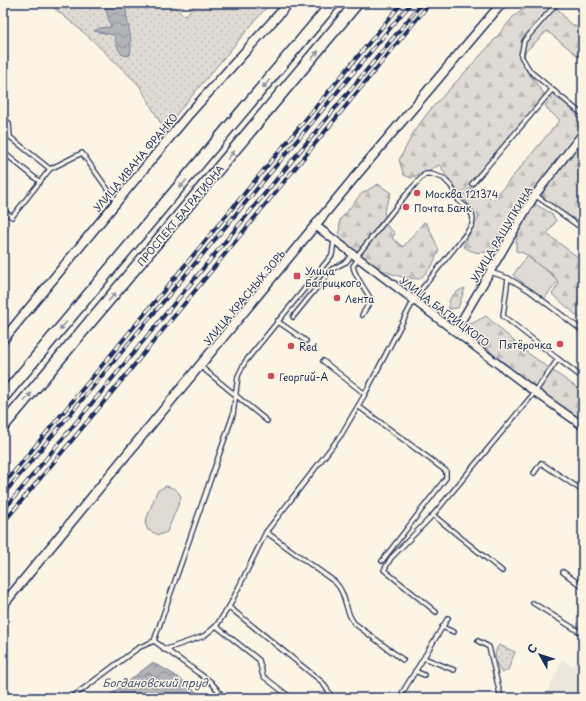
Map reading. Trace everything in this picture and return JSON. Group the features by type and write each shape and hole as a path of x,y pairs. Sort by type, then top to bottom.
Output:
{"main road":[{"name":"ПРОСПЕКТ БАГРАТИОНА","path":"3,397 333,3"},
{"name":"ПРОСПЕКТ БАГРАТИОНА","path":"3,426 333,34 357,3"}],"street":[{"name":"УЛИЦА ИВАНА ФРАНКО","path":"3,340 189,114 290,3"},
{"name":"УЛИЦА КРАСНЫХ ЗОРЬ","path":"3,605 502,3"},
{"name":"УЛИЦА РАЩУПКИНА","path":"456,330 535,195 583,133"},
{"name":"УЛИЦА БАГРИЦКОГО","path":"316,226 414,301 456,330 535,392 583,426"}],"lane":[{"path":"557,3 524,42 522,49 523,60 530,71 583,115"},
{"path":"472,184 552,90"},
{"path":"3,118 9,123 10,137 50,169"},
{"path":"3,152 40,182"},
{"path":"3,210 12,217 50,169 82,153 116,201"},
{"path":"164,650 204,636 216,626 229,608 266,532 341,435 365,394 414,301 472,225 474,218 470,210 459,201 451,186 443,178 431,174 425,174 409,191 355,257 332,269 293,317"},
{"path":"535,195 583,228"},
{"path":"71,698 138,648 154,641 233,415 234,394 238,376 245,362 332,255 334,241"},
{"path":"355,257 353,266 354,275 365,288 371,300 362,315"},
{"path":"490,272 508,278 530,291 583,330"},
{"path":"508,278 503,316 583,378"},
{"path":"277,321 306,341"},
{"path":"436,612 384,570 391,558 433,515 535,392 558,359"},
{"path":"323,361 365,394"},
{"path":"200,366 267,421"},
{"path":"358,406 446,471 446,478 382,561"},
{"path":"534,473 541,463 583,490"},
{"path":"433,515 502,571"},
{"path":"266,532 335,582 342,593 348,615 354,623 403,660"},
{"path":"563,572 583,587"},
{"path":"533,603 583,634"},
{"path":"229,608 322,682 334,698"},
{"path":"400,698 448,618"},
{"path":"216,626 259,660 263,676 291,698"},
{"path":"442,627 454,632"},
{"path":"154,641 164,650 211,682 224,698"},
{"path":"478,641 489,647 501,698"},
{"path":"424,658 454,670"},
{"path":"415,671 424,675"},
{"path":"581,698 583,694"}],"shaded area":[{"path":"583,652 583,698 542,698 547,692 562,660 573,667"}],"green space":[{"path":"48,3 169,3 185,16 197,3 270,3 164,129 139,85 89,37"},
{"path":"533,3 553,3 568,22 583,31 583,60 547,31 525,52 524,67 545,95 461,194 450,182 440,165 411,178 404,175 399,160 415,130 430,110 491,44 513,17"},
{"path":"554,97 564,102 583,122 577,136 493,250 485,252 470,251 463,246 479,217 462,197 469,188 481,191 493,200 560,120 548,110 545,105"},
{"path":"583,144 583,226 542,196 546,184"},
{"path":"378,184 391,193 384,211 387,226 395,233 392,238 403,247 424,222 427,224 439,250 432,266 420,279 408,278 387,272 368,262 339,242 340,220 361,194"},
{"path":"535,204 552,214 556,221 547,234 583,261 583,321 552,294 559,284 553,275 527,255 516,251 518,231"},
{"path":"527,256 559,280 544,299 513,275"},
{"path":"465,288 458,308 449,309 449,301 452,296"},
{"path":"486,316 525,351 583,392 583,421 499,362 485,345 462,326 473,323"},
{"path":"166,486 176,490 181,498 167,532 159,535 148,530 145,523 157,491"},
{"path":"499,645 515,652 508,670 502,673 495,655"}],"water":[{"path":"104,3 126,3 131,42 130,55 126,56 120,53 114,35 94,31 100,28 111,27"},
{"name":"Богдановский пруд","path":"152,663 179,678 203,698 106,698"}],"railway":[{"path":"3,485 402,3"},
{"path":"3,495 411,3"},
{"path":"3,511 422,3"},
{"path":"3,523 118,385 430,3"}],"place":[{"name":"Москва 121374","path":"417,193"},
{"name":"Почта Банк","path":"406,207"},
{"name":"Улица Багрицкого","path":"297,276"},
{"name":"Лента","path":"337,298"},
{"name":"Пятёрочка","path":"560,344"},
{"name":"Red","path":"291,346"},
{"name":"Георгий-А","path":"271,376"}]}
